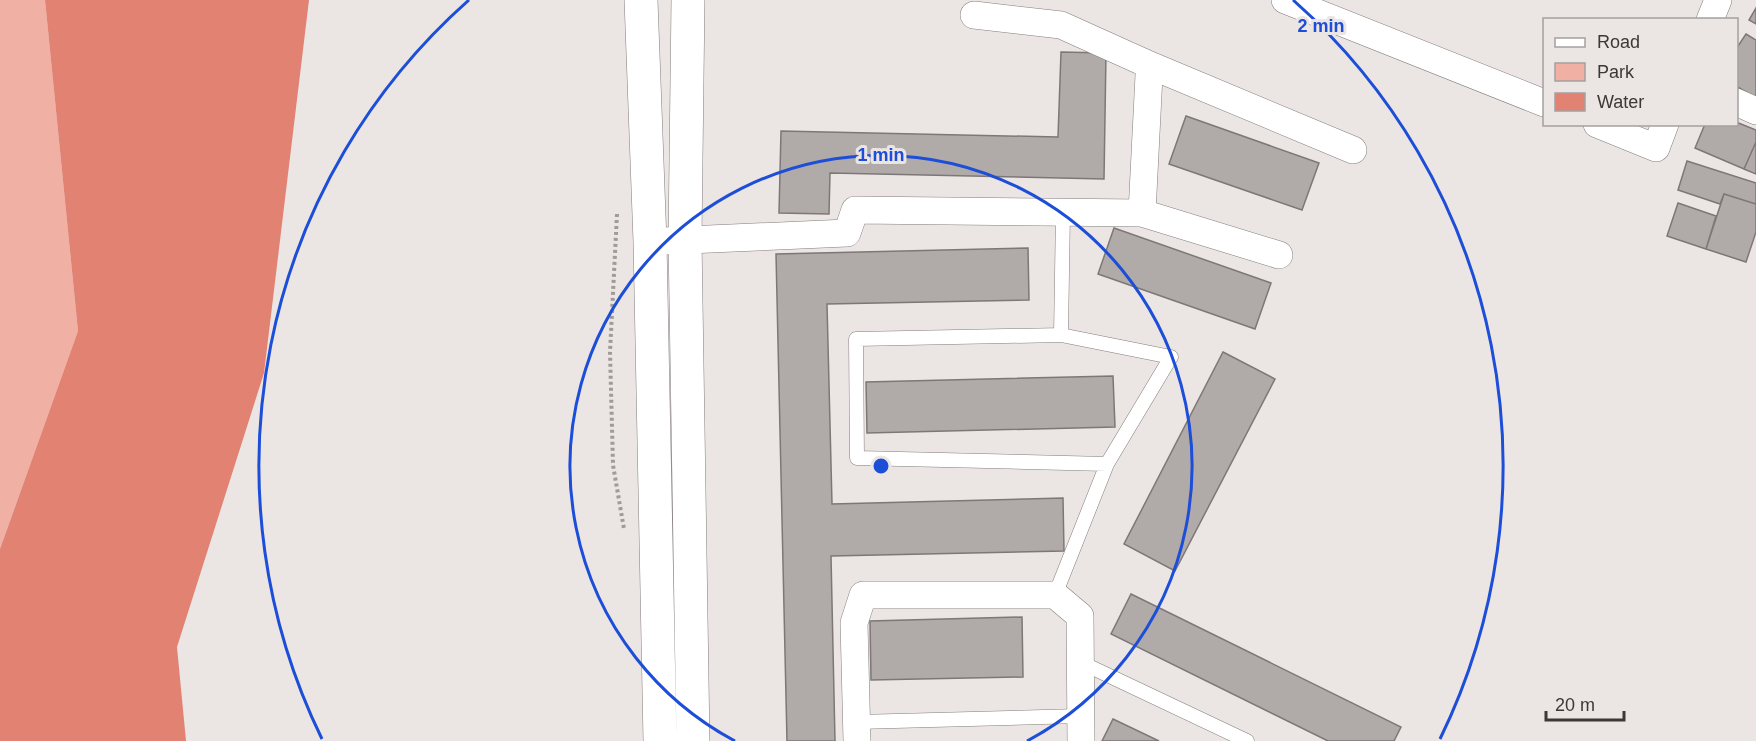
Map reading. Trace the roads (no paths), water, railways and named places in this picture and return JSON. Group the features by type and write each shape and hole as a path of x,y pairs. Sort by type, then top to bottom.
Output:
{"main road":[{"path":"641,0 650,242 660,741"},
{"path":"688,0 685,239 693,741"}],"street":[{"path":"1286,0 1543,102"},
{"path":"1711,18 1718,0"},
{"path":"974,15 1061,25 1152,66 1353,150"},
{"path":"1142,213 1149,75 1152,66"},
{"path":"1738,102 1756,111"},
{"path":"1602,126 1656,148 1664,126"},
{"path":"650,242 847,233 855,210 1142,213 1279,255"},
{"path":"857,732 854,623 863,596 1055,595 1080,616 1080,728"}],"lane":[{"path":"1061,335 1063,212"},
{"path":"1055,595 1107,464 1171,357 1061,335 856,339 857,458 1107,464"},
{"path":"1080,662 1247,741"},
{"path":"857,732 1080,728"}],"water":[{"path":"45,0 309,0 264,373 177,647 186,741 0,741 0,549 78,331"}]}
